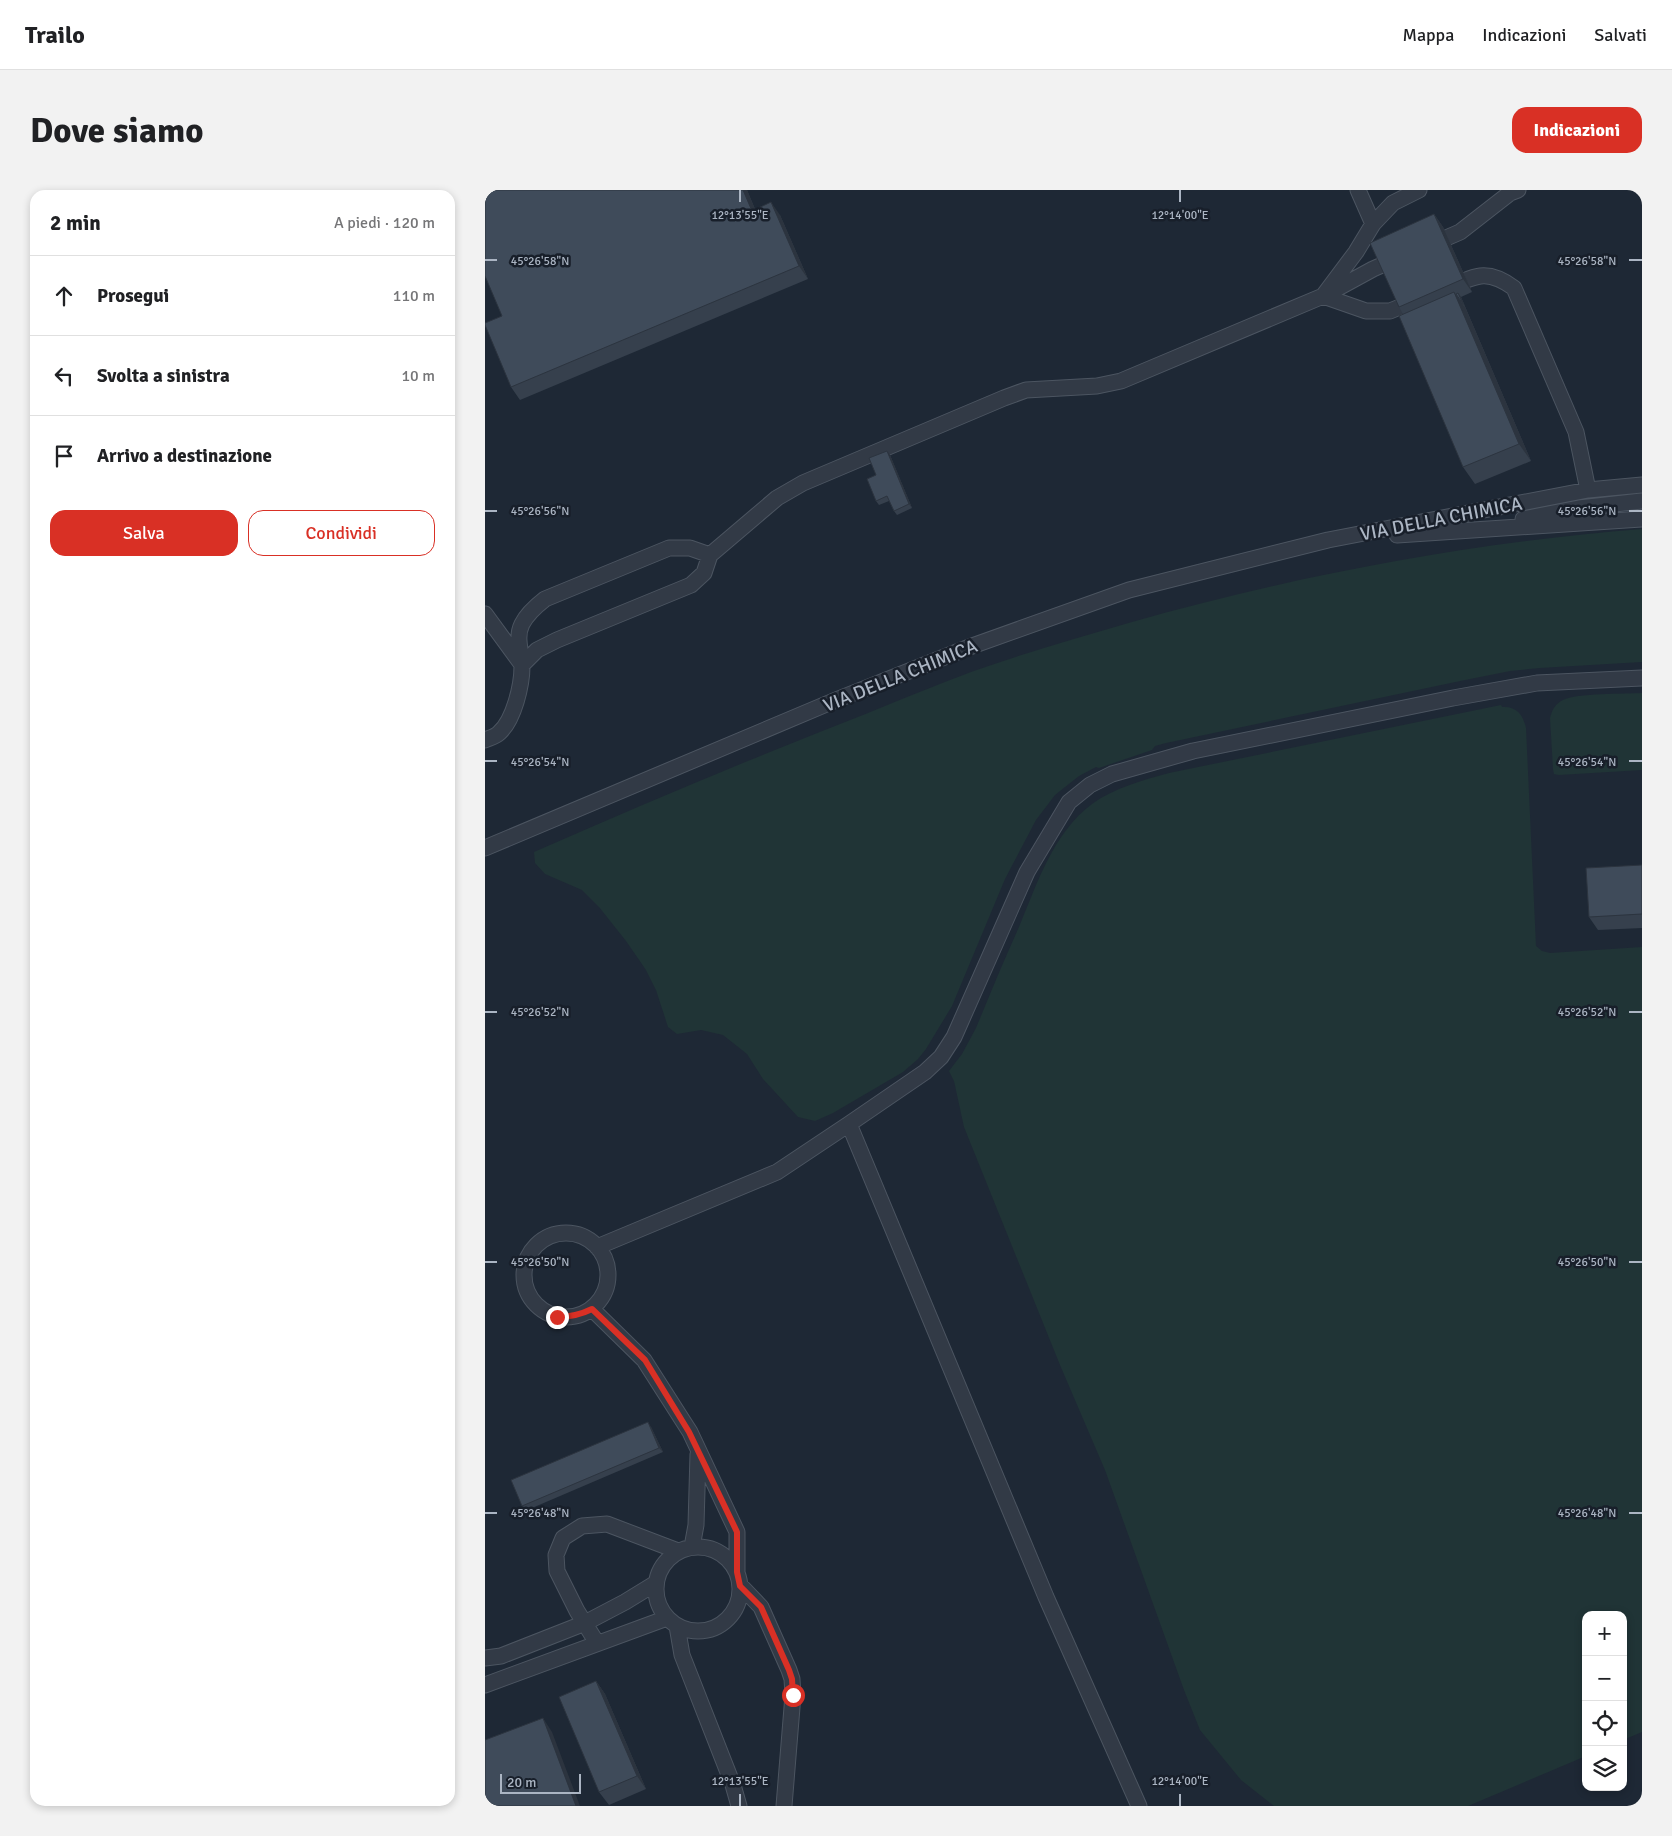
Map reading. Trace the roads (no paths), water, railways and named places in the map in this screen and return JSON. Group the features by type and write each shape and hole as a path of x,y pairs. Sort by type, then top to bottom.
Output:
{"lane":[{"path":"1358,190 1373,224"},
{"path":"1323,296 1356,252 1373,224 1393,203 1419,190"},
{"path":"522,665 537,650 557,640 691,585 704,572 710,555 777,498 803,483 1027,390 1097,386 1121,381 1323,296 1373,269 1460,232 1510,193 1518,190"},
{"path":"1323,296 1366,312 1377,312 1390,311 1477,275 1503,280 1514,288 1576,432 1589,490"},
{"name":"VIA DELLA CHIMICA","path":"485,848 836,700 972,646 1129,590 1328,540 1589,490 1642,485"},
{"path":"1467,530 1579,508 1642,501"},
{"name":"VIA DELLA CHIMICA","path":"1328,540 1642,519"},
{"path":"485,740 498,734 510,720 516,704 522,665 519,644 521,626 531,610 545,599 669,548 691,548 710,555"},
{"path":"485,614 522,665"},
{"path":"597,1247 777,1172 925,1072 941,1057 954,1037 1027,872 1069,802 1090,785 1112,774 1193,751 1453,698 1537,683 1642,678"},
{"path":"849,1124 1042,1588 1139,1806"},
{"path":"560,1233 574,1233 587,1238 597,1247 605,1259 608,1272 607,1286 601,1299 592,1309 569,1317 557,1317 545,1312 528,1295 524,1284 523,1270 527,1257 547,1237 560,1233"},
{"path":"485,1684 597,1643 672,1622 689,1630 701,1631 713,1628 724,1622 733,1612 739,1599 737,1532 689,1432 645,1360 592,1309"},
{"path":"685,1549 695,1526 698,1452"},
{"path":"597,1643 557,1571 556,1555 563,1538 582,1526 607,1524 685,1549"},
{"path":"739,1806 733,1785 682,1655 672,1622 660,1608 656,1597 655,1583 659,1570 667,1559 685,1549 705,1547 718,1552 729,1560 738,1579 761,1607 792,1679 793,1695 784,1806"},
{"path":"485,1658 501,1656 585,1623 625,1602 655,1583"}]}
